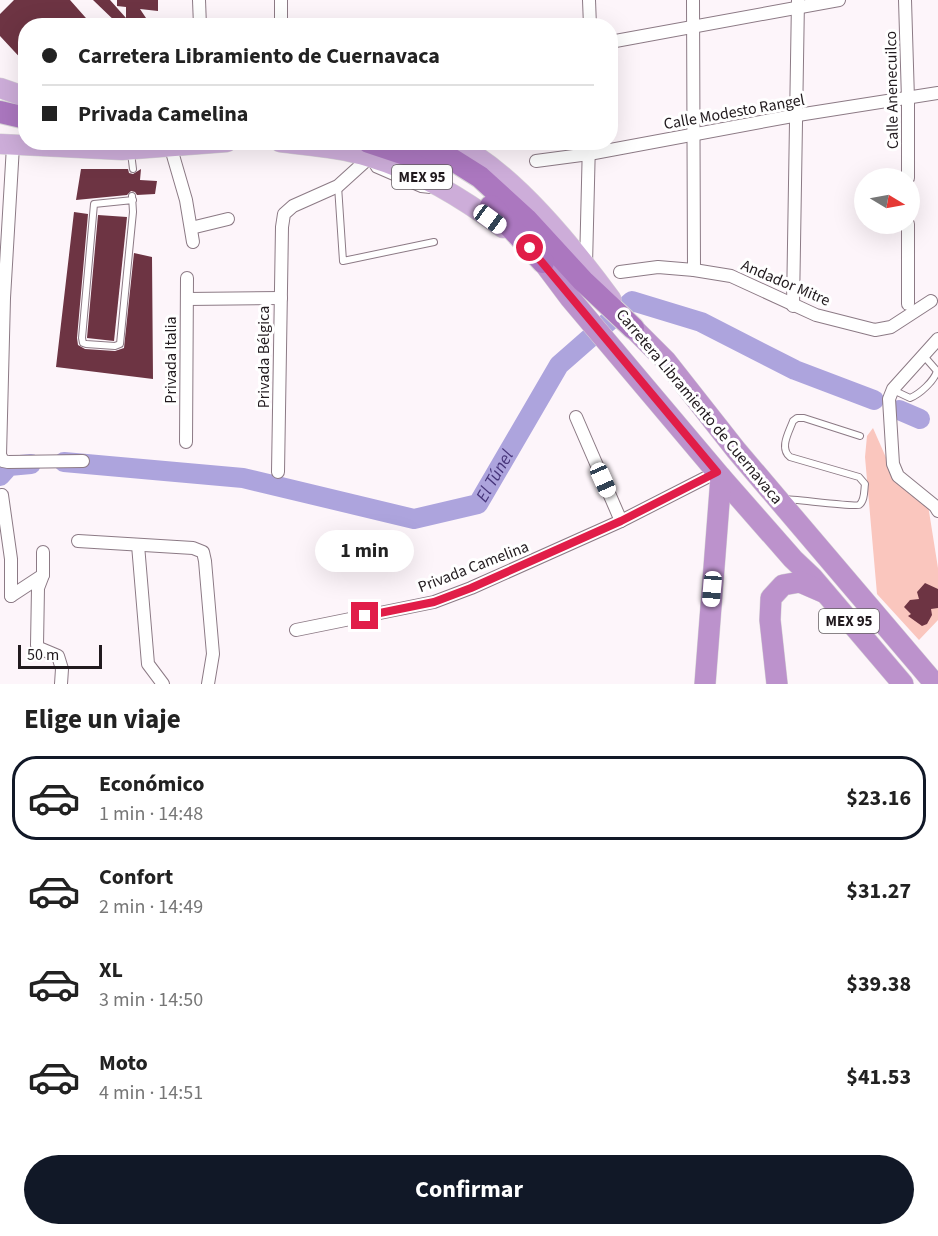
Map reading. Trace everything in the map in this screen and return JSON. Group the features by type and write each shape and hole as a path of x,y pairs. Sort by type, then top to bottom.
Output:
{"highway":[{"path":"0,112 18,116"},
{"path":"0,126 13,140"},
{"path":"433,150 480,177 526,219 633,328"},
{"path":"370,152 408,155 455,177 485,200 543,262"},
{"name":"Carretera Libramiento de Cuernavaca","path":"543,262 582,278 694,444 903,684"},
{"name":"Carretera Libramiento de Cuernavaca","path":"633,328 666,362 777,498 935,684"},
{"path":"705,684 719,475"},
{"path":"777,684 770,620 771,598 783,585 800,582 825,592"}],"main road":[{"path":"0,88 18,94"},
{"name":"Carretera Libramiento de Cuernavaca","path":"339,150 370,152 420,175 464,200 543,262"},
{"name":"Carretera Libramiento de Cuernavaca","path":"466,150 486,161 535,208 582,278"}],"street":[{"path":"199,0 200,18"},
{"path":"281,0 281,18"},
{"path":"590,0 590,18"},
{"path":"693,0 694,270"},
{"path":"618,41 798,4 839,0"},
{"name":"Calle Anenecuilco","path":"905,0 908,168"},
{"path":"793,306 798,116 798,4"},
{"name":"Calle Modesto Rangel","path":"618,144 693,135 938,93"},
{"path":"13,140 4,298 0,455 3,461 8,462 83,461"},
{"path":"171,150 180,174 193,242"},
{"name":"Calle Modesto Rangel","path":"536,161 581,150"},
{"path":"582,278 589,150"},
{"path":"281,298 284,214 293,206 339,186 370,152"},
{"path":"191,228 228,219"},
{"path":"908,234 908,304"},
{"name":"Andador Mitre","path":"620,272 658,267 731,276 816,315 875,330 891,327 932,301"},
{"name":"Privada Italia","path":"186,442 187,278"},
{"name":"Privada Bélgica","path":"187,299 281,298 278,472"},
{"path":"938,339 893,389 890,399 893,464 898,476 938,511"},
{"path":"576,417 621,521"},
{"name":"Privada Camelina","path":"296,630 434,602 471,588 719,475"},
{"path":"2,495 11,559 11,596 43,575"},
{"path":"78,541 193,548 203,552 206,561 213,654 208,684"},
{"path":"138,545 148,664 163,684"},
{"path":"43,552 37,645 58,656 62,669 61,684"}],"lane":[{"path":"131,150 132,169"},
{"path":"339,186 343,261 434,242"},
{"path":"133,198 120,344 114,346 86,344 83,343 82,338 94,204 133,198"},
{"path":"893,389 910,398 936,376 937,371 923,355"},
{"path":"777,498 852,507 860,505 865,484 863,479 790,457 785,453 784,448 793,421 797,418 804,418 860,436"}],"shaded area":[{"path":"873,428 895,478 928,505 938,568 938,620 919,640 877,594 865,457 867,436"}],"building":[{"path":"14,0 70,0 86,18 18,18 18,55 0,36 0,14"},
{"path":"93,0 110,0 126,18 112,18"},
{"path":"117,0 158,0 158,11 140,9 146,18 126,18 126,7 117,6"},
{"path":"81,169 128,169 129,173 133,174 141,169 140,180 157,181 155,194 137,195 131,191 127,195 76,200"},
{"path":"74,212 88,214 78,345 85,349 115,351 124,348 134,253 152,257 153,379 56,367"},
{"path":"98,215 127,217 114,341 87,338"},
{"path":"925,583 938,589 938,608 931,609 932,615 927,624 922,626 908,616 911,614 904,607 910,600 919,599 917,592"}],"waterway":[{"name":"El Túnel","path":"64,462 243,478 414,519 478,504 559,365 632,301 701,322 795,370 874,400"},
{"name":"El Túnel","path":"899,410 920,419"},
{"name":"El Túnel","path":"0,476 9,466 31,464"}],"route":[{"path":"365,616 434,602 471,588 621,521 717,472 530,248"}]}
